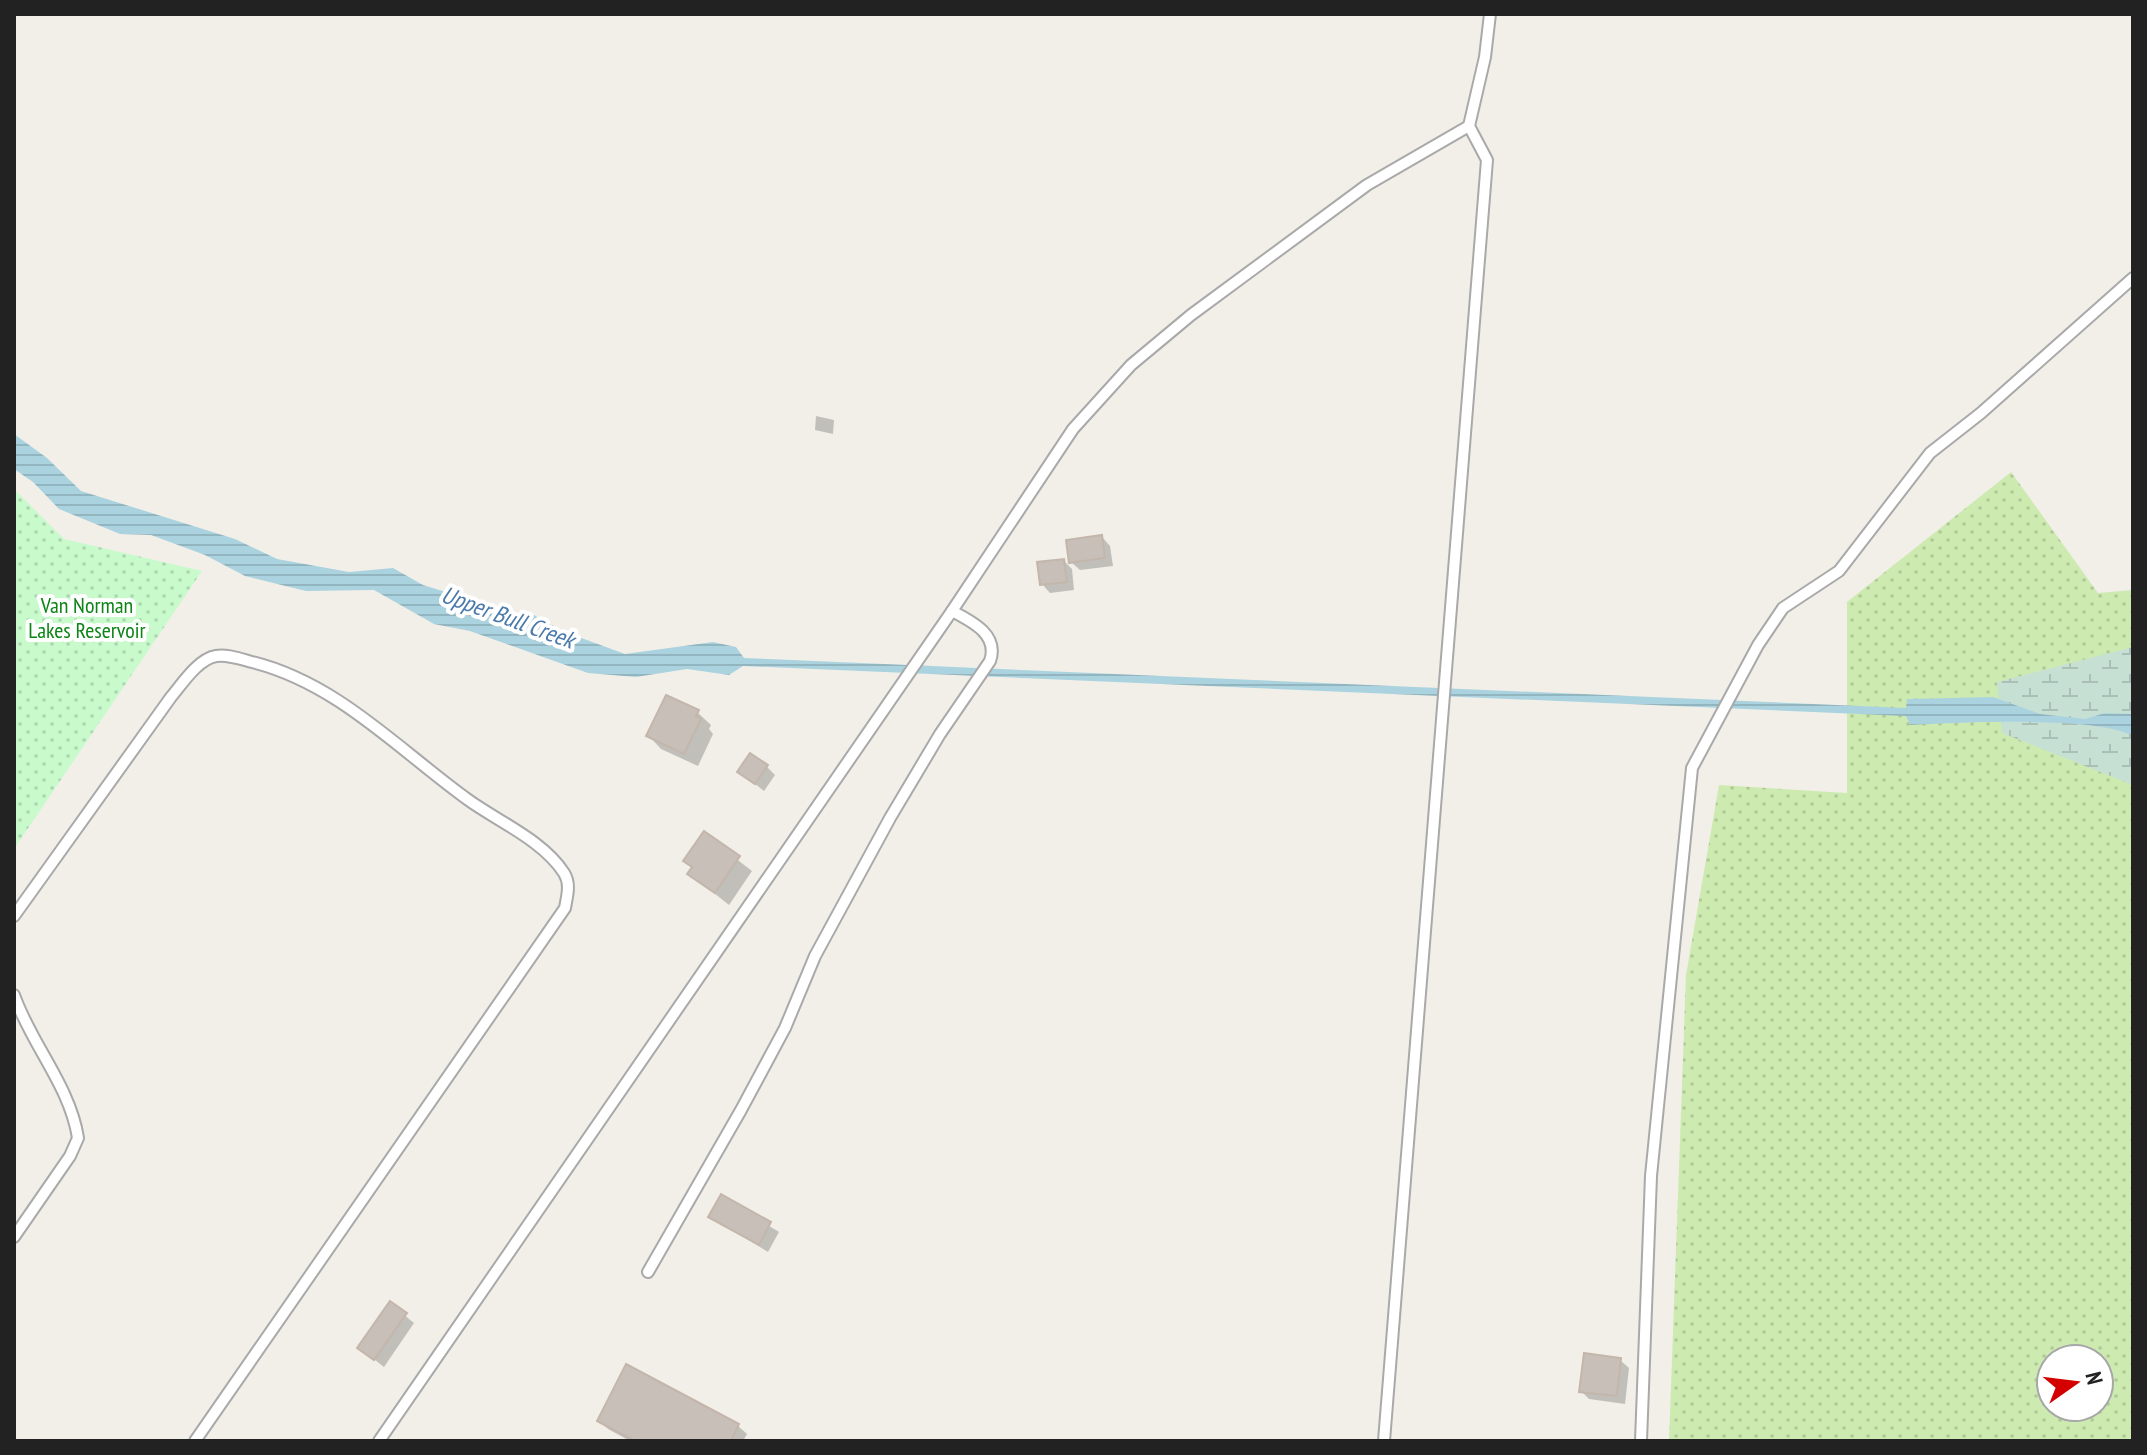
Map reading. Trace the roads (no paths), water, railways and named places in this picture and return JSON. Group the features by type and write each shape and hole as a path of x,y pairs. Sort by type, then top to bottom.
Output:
{"lane":[{"path":"1384,1441 1487,160 1469,126 1490,14"},
{"path":"379,1441 952,611 1073,429 1131,365 1191,315 1367,185 1469,126"},
{"path":"1641,1441 1651,1176 1692,768 1758,645 1783,608 1839,571 1930,453 1981,413 2133,278"},
{"path":"648,1272 779,1039 815,956 890,818 940,734 990,661 993,648 990,639 952,611"},
{"path":"14,916 171,697 198,667 213,656 283,669 343,703 465,798 548,855 566,875 569,889 565,908 195,1441"},
{"path":"14,995 23,1022 64,1095 78,1138 70,1156 14,1237"}],"water":[{"name":"Upper Bull Creek","path":"14,434 47,458 81,491 235,539 277,559 349,572 393,568 423,585 514,613 528,612 565,632 625,654 713,642 736,647 744,658 1906,708 1907,699 1993,697 2040,714 2085,719 2105,713 2133,714 2133,736 2114,729 2058,723 1910,725 1906,716 743,666 729,675 687,669 636,677 588,673 470,631 434,624 374,590 306,591 245,576 205,555 151,535 120,534 59,509 33,482 14,469"}],"park label":[{"name":"Van Norman Lakes Reservoir","path":"87,618"}]}
